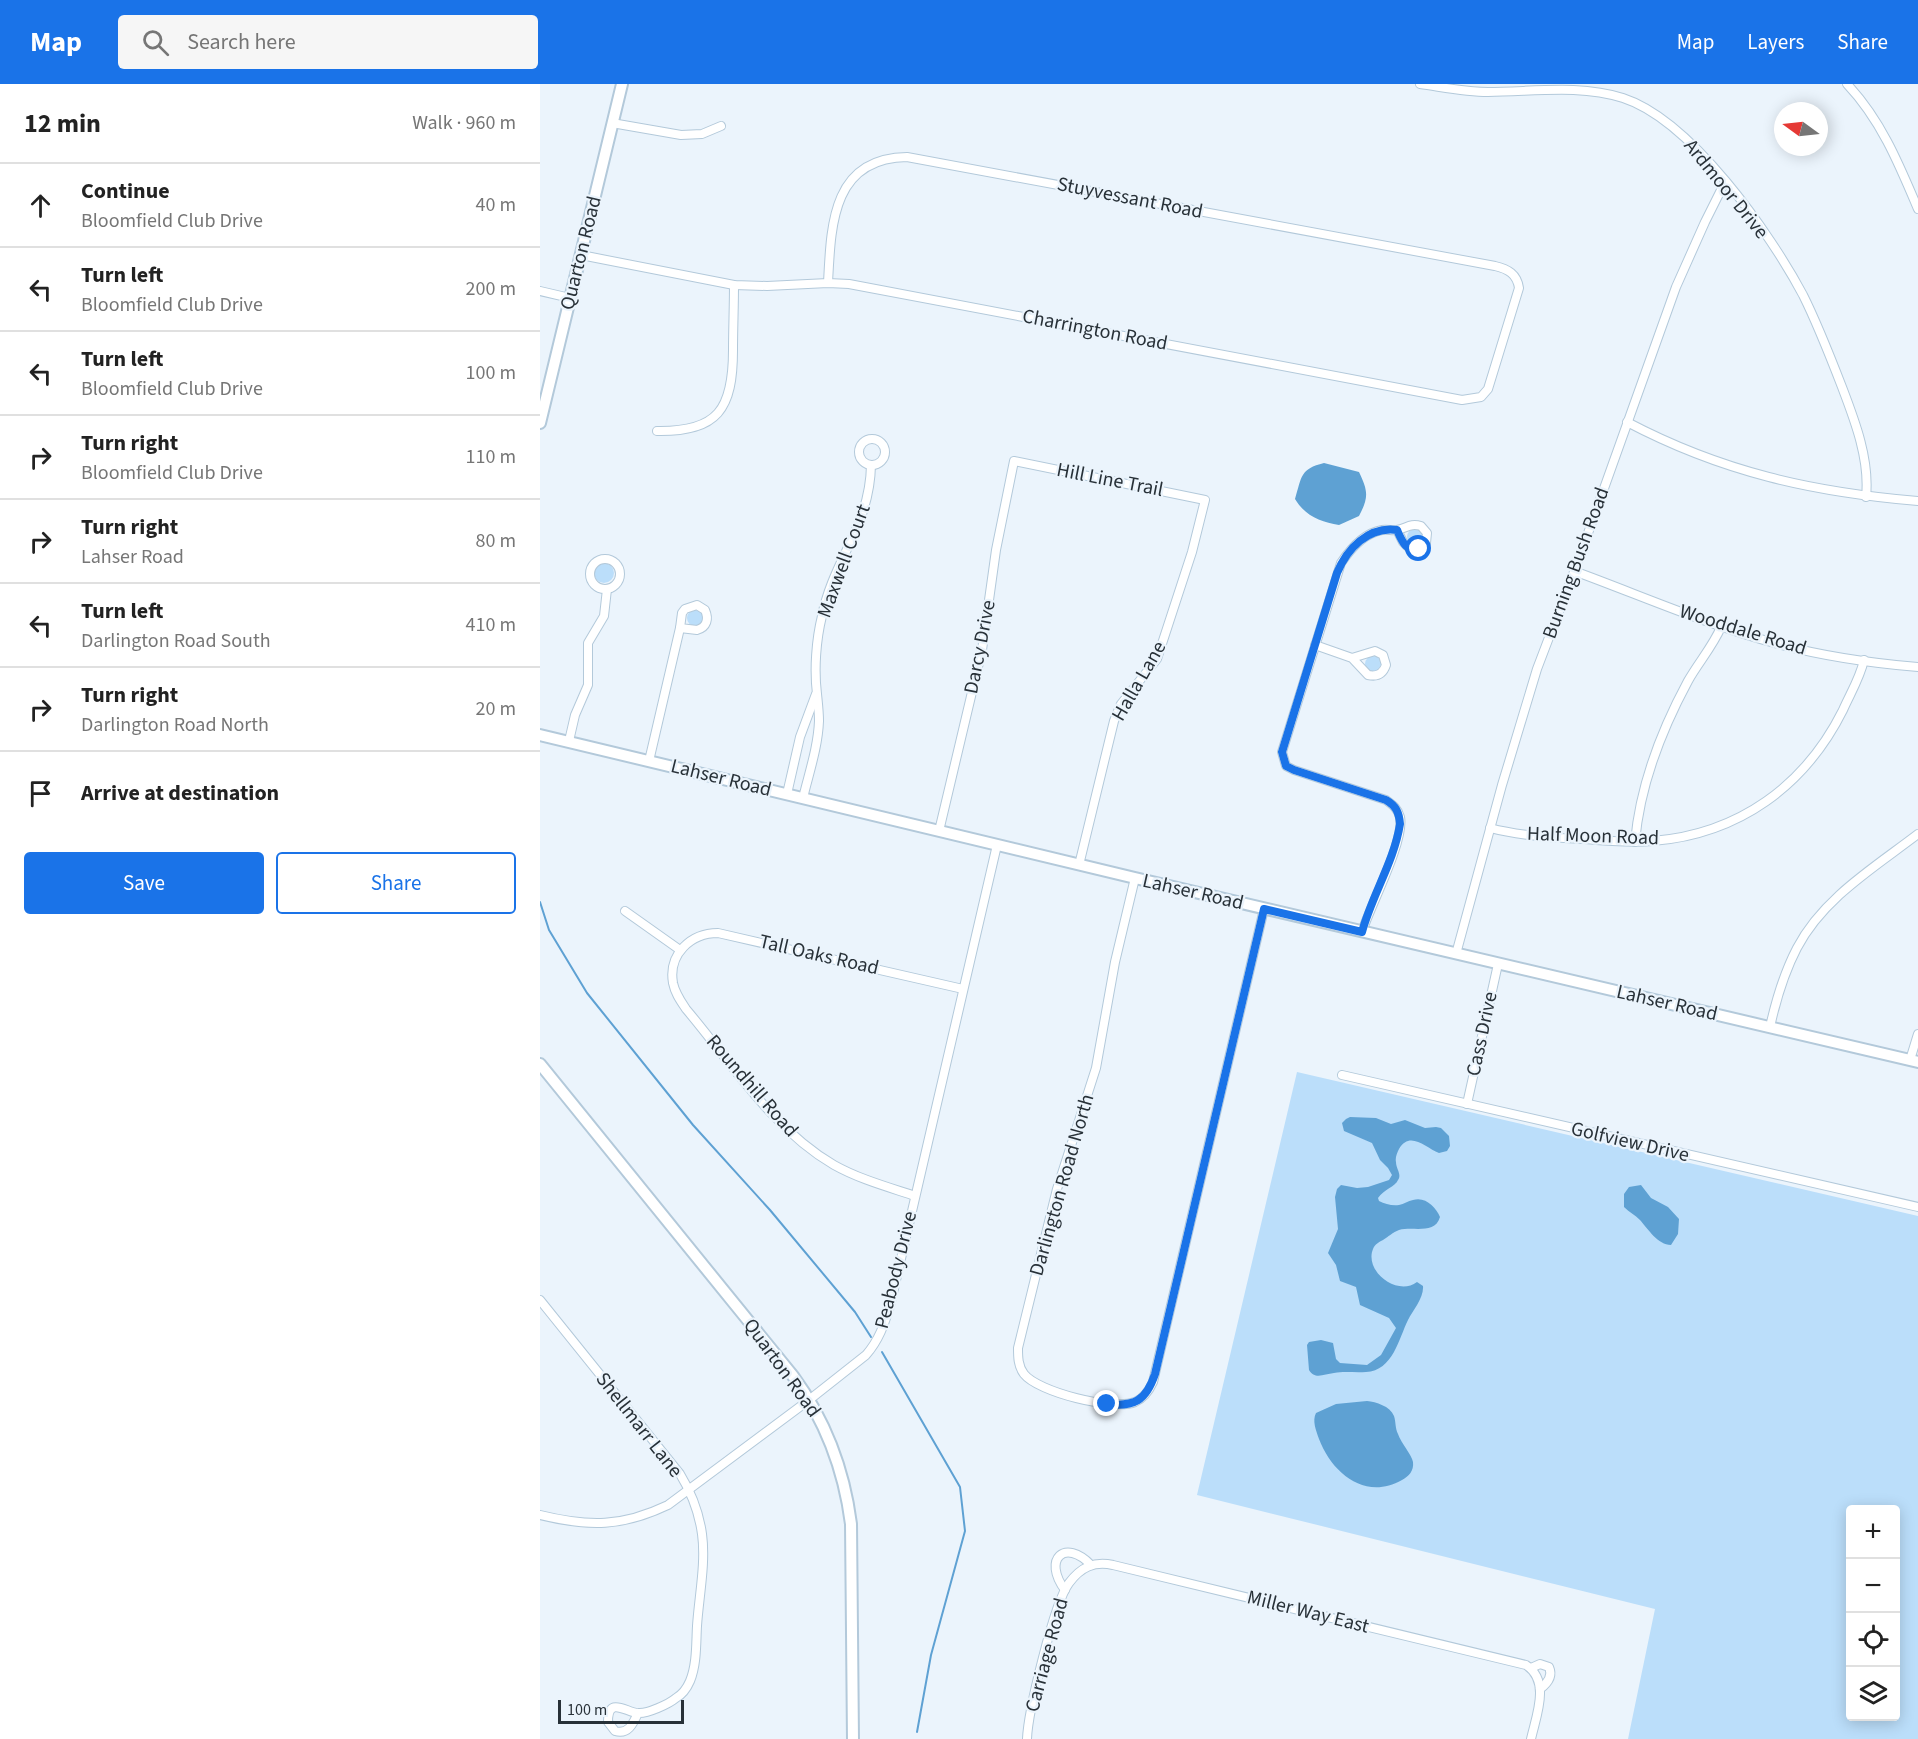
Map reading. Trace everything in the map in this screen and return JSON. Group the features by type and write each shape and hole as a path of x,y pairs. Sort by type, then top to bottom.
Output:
{"street":[{"name":"Quarton Road","path":"540,423 622,84"},
{"name":"Ardmoor Drive","path":"1420,84 1486,92 1582,90 1623,98 1648,109 1690,142 1725,182 1774,248 1803,296 1846,398 1859,439 1867,472 1866,496"},
{"path":"1847,84 1879,125 1918,209"},
{"path":"612,123 681,135 702,134 721,126"},
{"name":"Stuyvessant Road","path":"828,283 834,216 846,184 868,166 889,159 907,157 1495,266 1507,269 1516,277"},
{"name":"Burning Bush Road","path":"1456,954 1526,702 1548,636 1574,571 1676,287 1725,182"},
{"name":"Charrington Road","path":"581,255 734,285 849,284 1462,400 1481,397 1488,389 1518,296 1519,288 1516,277"},
{"path":"657,431 680,431 699,426 711,418 726,401 733,375 734,285"},
{"path":"540,291 570,298"},
{"path":"1627,422 1728,465 1816,489 1918,501"},
{"name":"Hill Line Trail","path":"1014,461 1205,500"},
{"name":"Darcy Drive","path":"939,831 982,650 996,550 1014,461"},
{"name":"Maxwell Court","path":"803,798 819,724 816,693 819,633 823,608 835,574 860,523 867,499 871,465"},
{"name":"Halla Lane","path":"1079,865 1114,721 1121,704 1157,659 1192,552 1205,500"},
{"path":"1362,932 1395,847 1400,817 1394,805 1386,800 1306,776 1286,766 1283,760 1283,746 1337,573 1347,555 1366,537 1384,529 1397,530"},
{"path":"603,559 614,562 620,572 617,583 607,589 596,586 590,576 593,564 603,559"},
{"name":"Wooddale Road","path":"1574,571 1721,627 1795,648 1918,667"},
{"path":"568,741 575,715 588,685 588,643 604,616 607,589"},
{"path":"1635,842 1643,792 1661,737 1688,681 1721,627"},
{"path":"649,760 680,628"},
{"path":"1315,645 1352,658"},
{"name":"Half Moon Road","path":"1490,828 1559,838 1635,842 1687,836 1745,814 1778,793 1807,766 1826,742 1860,673 1864,660"},
{"name":"Maxwell Court","path":"787,794 800,737 816,693"},
{"name":"Lahser Road","path":"540,735 1264,909 1914,1061"},
{"path":"1770,1027 1788,967 1798,946 1816,919 1849,887 1918,834"},
{"name":"Peabody Drive","path":"540,1515 593,1524 621,1522 657,1510 690,1490 866,1355 881,1333 890,1306 997,845"},
{"name":"Darlington Road North","path":"1135,878 1115,962 1098,1059 1057,1189 1018,1356 1021,1371 1037,1385 1107,1404 1123,1405 1136,1402 1149,1389 1155,1374 1264,909"},
{"path":"625,911 680,950"},
{"name":"Tall Oaks Road","path":"680,950 701,934 718,933 963,989"},
{"name":"Roundhill Road","path":"680,950 672,970 677,995 772,1113 799,1140 834,1165 915,1196"},
{"name":"Cass Drive","path":"1467,1104 1498,964"},
{"path":"1914,1061 1918,1034"},
{"name":"Quarton Road","path":"540,1064 774,1352 823,1423 835,1451 849,1506 852,1542 853,1739"},
{"name":"Golfview Drive","path":"1342,1075 1918,1208"},
{"name":"Shellmarr Lane","path":"540,1300 544,1311 680,1474 690,1490 699,1518 703,1547 692,1674 684,1692 675,1700 638,1713"},
{"path":"1065,1590 1054,1570 1057,1558 1065,1553 1073,1553 1081,1556 1091,1565"},
{"name":"Miller Way East","path":"1091,1565 1097,1563 1113,1565 1531,1668 1540,1664 1549,1667 1550,1676 1547,1684 1540,1689"},
{"name":"Carriage Road","path":"1027,1739 1039,1679 1065,1590 1077,1575 1091,1565"},
{"path":"1531,1668 1538,1677 1540,1689 1531,1739"}],"shaded area":[{"path":"1415,529 1423,537 1415,545 1407,537"},
{"path":"604,563 611,566 614,573 611,580 604,583 597,580 594,573 597,566"},
{"path":"695,610 701,612 703,618 701,624 695,626 689,624 687,618 689,612"},
{"path":"1373,656 1381,664 1373,672 1365,664"},
{"path":"1297,1072 1918,1216 1918,1739 1628,1739 1655,1609 1197,1495"}],"water":[{"path":"1324,463 1359,472 1366,489 1366,499 1359,516 1339,525 1314,517 1295,499 1306,471"},
{"path":"1350,1117 1376,1118 1391,1124 1405,1120 1425,1128 1441,1128 1449,1136 1450,1146 1447,1151 1439,1153 1418,1142 1408,1141 1403,1144 1396,1159 1399,1178 1378,1198 1381,1202 1394,1205 1417,1199 1426,1201 1433,1206 1440,1217 1437,1223 1429,1228 1397,1231 1377,1243 1373,1249 1371,1257 1373,1266 1384,1279 1400,1286 1409,1286 1417,1282 1423,1286 1420,1299 1394,1352 1383,1366 1375,1370 1338,1372 1317,1376 1309,1370 1307,1345 1309,1342 1321,1340 1333,1343 1336,1359 1340,1363 1367,1365 1381,1355 1396,1328 1389,1318 1360,1305 1356,1287 1340,1281 1336,1265 1328,1253 1338,1229 1335,1197 1337,1189 1341,1185 1357,1188 1368,1187 1389,1180 1392,1175 1380,1160 1372,1143 1344,1131 1342,1123"},
{"path":"1641,1185 1651,1198 1668,1207 1679,1219 1678,1234 1671,1245 1658,1239 1624,1207 1624,1194 1629,1187"},
{"path":"1367,1401 1382,1405 1392,1413 1399,1438 1413,1462 1409,1475 1388,1486 1363,1485 1341,1472 1325,1451 1316,1429 1314,1419 1316,1413 1336,1404"}],"waterway":[{"path":"540,902 549,930 587,993 693,1125 770,1210 855,1312 871,1337"},
{"path":"882,1352 960,1487 965,1531 931,1655 917,1732"}],"route":[{"path":"1107,1404 1123,1405 1136,1402 1146,1394 1155,1374 1264,909 1362,932 1383,881 1400,824 1400,817 1394,805 1386,800 1306,776 1286,766 1282,752 1341,563 1366,537 1384,529 1397,530 1406,547 1419,549"}]}
